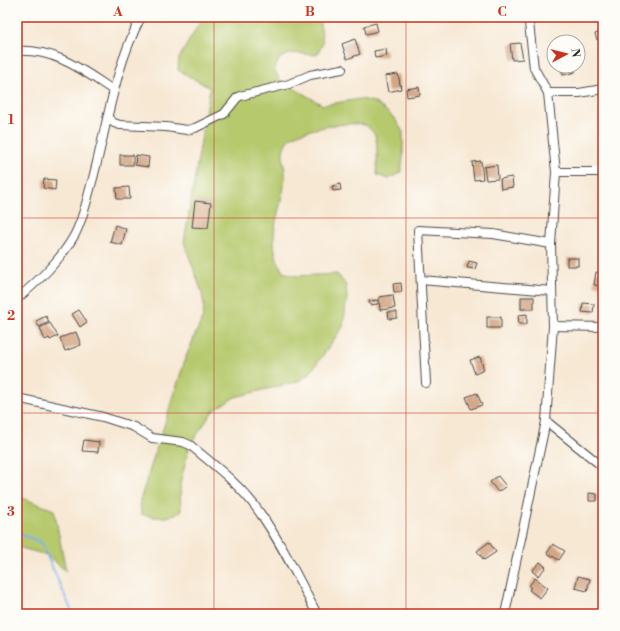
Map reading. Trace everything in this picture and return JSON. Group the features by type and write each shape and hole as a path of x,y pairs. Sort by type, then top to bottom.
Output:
{"street":[{"path":"17,299 44,276 74,236 84,208 108,118 113,90 126,48 141,17"},
{"path":"505,614 546,421 553,326 551,244 556,172 548,93 534,68 529,23 526,17"},
{"path":"17,51 33,50 52,54 80,68 113,90"},
{"path":"108,118 114,123 120,125 166,126 187,130 224,114 240,96 289,84 310,75 342,68"},
{"path":"548,93 579,94 603,89"},
{"path":"556,172 603,172"},
{"path":"426,383 418,230 493,234 551,244"},
{"path":"421,280 552,291"},
{"path":"553,326 603,327"},
{"path":"17,398 103,418 134,427 152,438 183,442 190,445 240,489 260,512 317,614"},
{"path":"546,421 603,467"}],"green space":[{"path":"203,17 319,17 323,43 317,55 292,53 280,58 274,70 281,81 323,105 360,99 374,102 395,119 403,132 403,158 401,172 389,179 377,175 377,149 375,135 367,126 361,124 339,125 314,129 293,136 288,140 283,150 285,178 275,225 274,247 277,259 283,272 296,276 337,274 346,285 347,298 343,327 310,373 299,381 235,397 213,411 190,445 180,484 181,512 166,517 153,517 141,514 140,500 187,354 203,317 204,305 202,293 184,242 210,88 178,70 179,58"},
{"path":"17,496 54,510 66,571 47,555 17,547"}],"building":[{"path":"376,23 378,31 366,34 364,26"},
{"path":"603,31 603,38 597,40 595,34"},
{"path":"355,39 360,54 347,59 342,44"},
{"path":"520,43 523,59 512,60 510,44"},
{"path":"386,49 387,56 375,58 374,51"},
{"path":"398,74 401,89 388,92 385,76"},
{"path":"419,87 420,95 407,97 406,89"},
{"path":"120,155 133,155 133,165 120,165"},
{"path":"136,155 149,157 148,167 135,165"},
{"path":"481,161 483,179 474,180 472,162"},
{"path":"497,165 498,179 486,180 484,167"},
{"path":"512,177 513,187 501,189 500,179"},
{"path":"44,179 56,180 55,190 43,188"},
{"path":"340,184 341,190 333,191 332,186"},
{"path":"129,187 130,199 117,199 116,188"},
{"path":"195,201 211,203 208,228 192,227"},
{"path":"115,225 126,229 122,245 110,242"},
{"path":"567,258 578,258 578,266 567,266"},
{"path":"469,261 477,263 475,269 467,268"},
{"path":"596,272 603,273 603,286 594,285"},
{"path":"401,283 402,292 394,292 393,284"},
{"path":"393,295 395,308 380,310 379,297"},
{"path":"521,297 534,297 534,309 521,309"},
{"path":"378,300 378,304 370,305 369,301"},
{"path":"583,303 594,304 593,313 582,312"},
{"path":"79,310 87,322 80,327 72,314"},
{"path":"388,312 397,312 397,318 389,319"},
{"path":"527,314 527,324 519,324 518,315"},
{"path":"46,316 49,322 39,327 36,321"},
{"path":"487,317 501,317 501,328 487,328"},
{"path":"50,323 58,336 50,340 49,338 45,340 40,328"},
{"path":"76,332 81,345 65,351 60,338"},
{"path":"480,357 484,370 475,374 470,360"},
{"path":"477,393 482,405 471,409 466,397"},
{"path":"84,440 99,442 98,452 82,451"},
{"path":"498,476 506,486 498,492 490,482"},
{"path":"589,493 597,494 597,501 589,501"},
{"path":"489,542 496,552 484,560 477,551"},
{"path":"553,544 565,551 559,560 547,553"},
{"path":"540,562 546,567 538,576 532,571"},
{"path":"578,576 590,579 587,591 575,588"},
{"path":"535,578 548,588 540,598 529,590 531,588 529,586"}],"waterway":[{"path":"17,533 41,542 73,614"}]}
